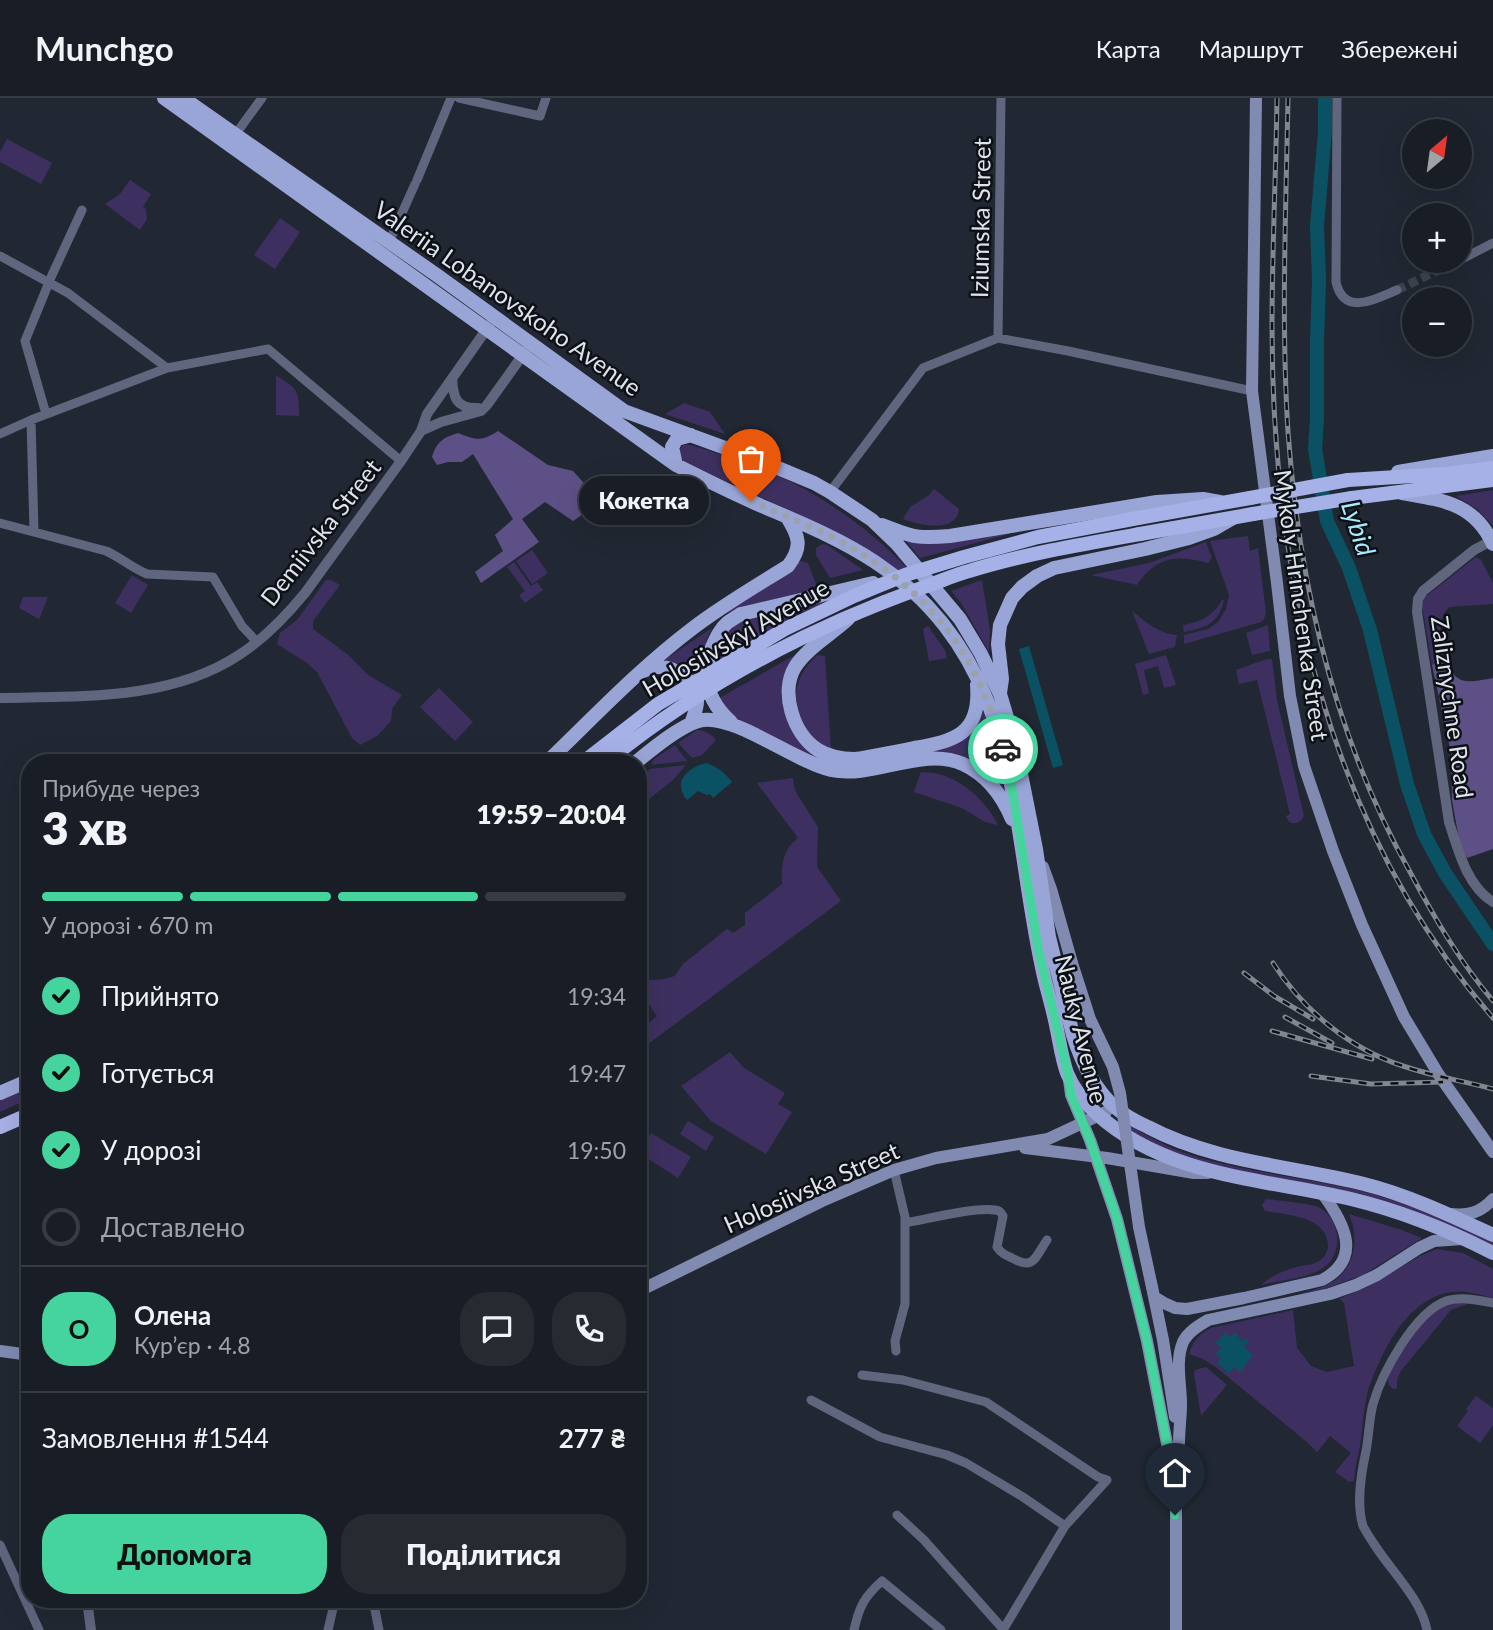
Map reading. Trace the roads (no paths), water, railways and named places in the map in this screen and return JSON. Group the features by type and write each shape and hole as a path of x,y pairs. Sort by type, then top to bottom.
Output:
{"highway":[{"path":"1447,480 1493,468"},
{"name":"Holosiivskyi Avenue","path":"617,754 668,715 789,643 855,613 967,571 1223,503 1348,481 1447,480"},
{"name":"Holosiivskyi Avenue","path":"594,754 658,704 785,629 905,575 964,556 1038,537 1234,517 1397,492 1447,480"},
{"path":"1447,480 1493,480"},
{"path":"0,1127 21,1118"}],"main road":[{"name":"Valeriia Lobanovskoho Avenue","path":"164,98 323,213 491,323"},
{"name":"Valeriia Lobanovskoho Avenue","path":"183,98 389,242 676,465 832,537 893,575 945,625 976,674"},
{"name":"Mykoly Hrinchenka Street","path":"1256,98 1252,391 1290,696 1304,766 1362,925 1404,1017 1439,1075 1493,1152"},
{"name":"Valeriia Lobanovskoho Avenue","path":"527,349 624,411 793,474 830,492 872,520"},
{"path":"676,465 672,447 677,439 691,435"},
{"path":"1376,479 1400,471 1493,456"},
{"path":"1397,492 1460,506 1474,516 1487,531 1492,542"},
{"path":"872,520 909,536 924,539 1157,502 1203,499 1223,503"},
{"name":"Holosiivskyi Avenue","path":"555,754 641,671 706,619 788,566 796,556 798,538 787,517"},
{"path":"1000,694 1000,625 1012,598 1022,587 1055,568 1189,538 1214,529 1234,517"},
{"path":"872,520 904,552 960,619 1000,694"},
{"path":"706,619 741,614 905,575"},
{"path":"855,613 803,656 790,677 791,706 797,726 807,741 818,750 841,759 855,759 949,741 968,727 972,720 977,706 976,674"},
{"path":"734,726 715,706 706,669 721,629 741,614"},
{"path":"641,671 656,666 665,667 688,679 695,690 697,703 691,724"},
{"name":"Nauky Avenue","path":"976,674 1002,745 1010,776 1039,953 1071,1095 1117,1219 1147,1341 1175,1474"},
{"name":"Nauky Avenue","path":"1000,694 1014,741 1036,849 1049,937 1073,1035 1089,1073 1099,1090 1116,1109"},
{"path":"646,754 691,724 716,720 812,763 842,772 858,772 933,759 950,760 975,771 997,791 1020,836"},
{"name":"Nauky Avenue","path":"1036,849 1051,888 1090,1019 1113,1068 1120,1093 1139,1227 1179,1443 1175,1474 1176,1630"},
{"path":"1068,1074 1098,1115 1118,1130 1164,1156 1217,1173 1322,1193 1387,1209 1437,1226 1493,1253"},
{"path":"0,1093 21,1084"},
{"path":"1116,1109 1159,1133 1204,1150 1366,1184 1493,1235"},
{"name":"Holosiivska Street","path":"647,1288 822,1201 894,1170 936,1158 1048,1139 1116,1109"},
{"name":"Mykoly Hrinchenka Street","path":"1470,1121 1493,1162"},
{"name":"Holosiivska Street","path":"1008,1147 1095,1156 1194,1173 1217,1173"},
{"path":"1153,1292 1164,1303 1187,1309 1322,1280 1331,1275 1342,1259 1346,1237 1334,1209 1322,1193"},
{"path":"1445,1214 1478,1212 1493,1199"},
{"path":"1179,1443 1179,1358 1183,1343 1189,1333 1198,1326 1208,1320 1329,1294 1377,1275 1434,1241 1463,1238"},
{"path":"0,1351 21,1354"}],"street":[{"path":"235,135 262,98"},
{"path":"389,242 451,98"},
{"path":"459,98 540,116 546,98"},
{"name":"Iziumska Street","path":"998,338 1001,98"},
{"path":"1338,98 1338,289 1342,297 1355,303 1367,302 1397,290"},
{"path":"46,414 25,341 48,282 82,210"},
{"path":"1472,254 1493,243"},
{"path":"0,256 68,293 167,368"},
{"name":"Demiivska Street","path":"0,698 121,693 174,684 217,668 239,656 290,611 305,593 401,461 421,431 427,414 491,323"},
{"path":"830,492 923,368 998,338 1252,391"},
{"path":"0,434 167,368 268,349 401,461"},
{"path":"421,431 441,422 481,411 527,349"},
{"path":"452,378 453,393 458,402 466,408 488,405"},
{"path":"32,420 34,531"},
{"path":"0,523 106,551 147,573 213,577 242,626 257,642"},
{"name":"Zaliznychne Road","path":"1492,542 1474,550 1423,591 1418,599 1417,612 1449,822 1458,850 1477,888 1493,902"},
{"path":"894,1170 905,1223 905,1304 895,1351"},
{"path":"905,1223 974,1211 997,1210 1003,1216 997,1247 1020,1263 1027,1264 1032,1262 1047,1240"},
{"path":"1427,1630 1410,1593 1364,1528 1361,1515 1362,1469 1373,1405 1384,1375 1400,1348 1428,1311 1447,1301 1466,1299 1493,1303"},
{"path":"862,1375 903,1380 986,1402 1098,1477 1107,1480 1065,1526 1003,1630 924,1540 897,1515"},
{"path":"811,1400 880,1437 947,1455 966,1464 1023,1497 1065,1526"},
{"path":"0,1545 21,1592"},
{"path":"854,1630 863,1601 882,1581 941,1630"},
{"path":"28,1608 38,1630"},
{"path":"88,1608 91,1630"},
{"path":"328,1630 333,1608"},
{"path":"375,1608 379,1630"}],"water":[{"path":"1029,646 1063,765 1053,768 1019,649"},
{"path":"706,763 720,770 732,782 713,798 710,794 698,791 687,800 681,782 693,768"},
{"path":"1225,1332 1231,1337 1235,1332 1242,1341 1245,1338 1249,1341 1244,1347 1253,1355 1240,1372 1234,1367 1229,1373 1217,1363 1221,1358 1216,1354 1221,1347 1216,1343"}],"waterway":[{"name":"Lybid","path":"1325,98 1317,226 1319,281 1315,449 1327,521 1349,568 1370,630 1407,784 1424,834 1445,873 1493,944"}],"tunnel":[{"path":"1397,290 1432,273"}],"railway":[{"path":"1277,98 1272,298 1275,419 1283,512 1298,603 1320,693 1350,780 1388,864 1436,943 1493,1018"},
{"path":"1288,98 1286,390 1293,489 1312,603 1341,714 1384,821 1438,922 1469,971 1493,1001"},
{"path":"1273,963 1313,1012 1329,1026 1365,1049 1383,1059 1414,1070 1493,1089"},
{"path":"1244,973 1274,996 1313,1019"},
{"path":"1285,1017 1332,1043"},
{"path":"1272,1031 1372,1059"},
{"path":"1311,1076 1371,1084 1443,1082"}],"place":[{"name":"Кокетка","path":"751,501"}]}
